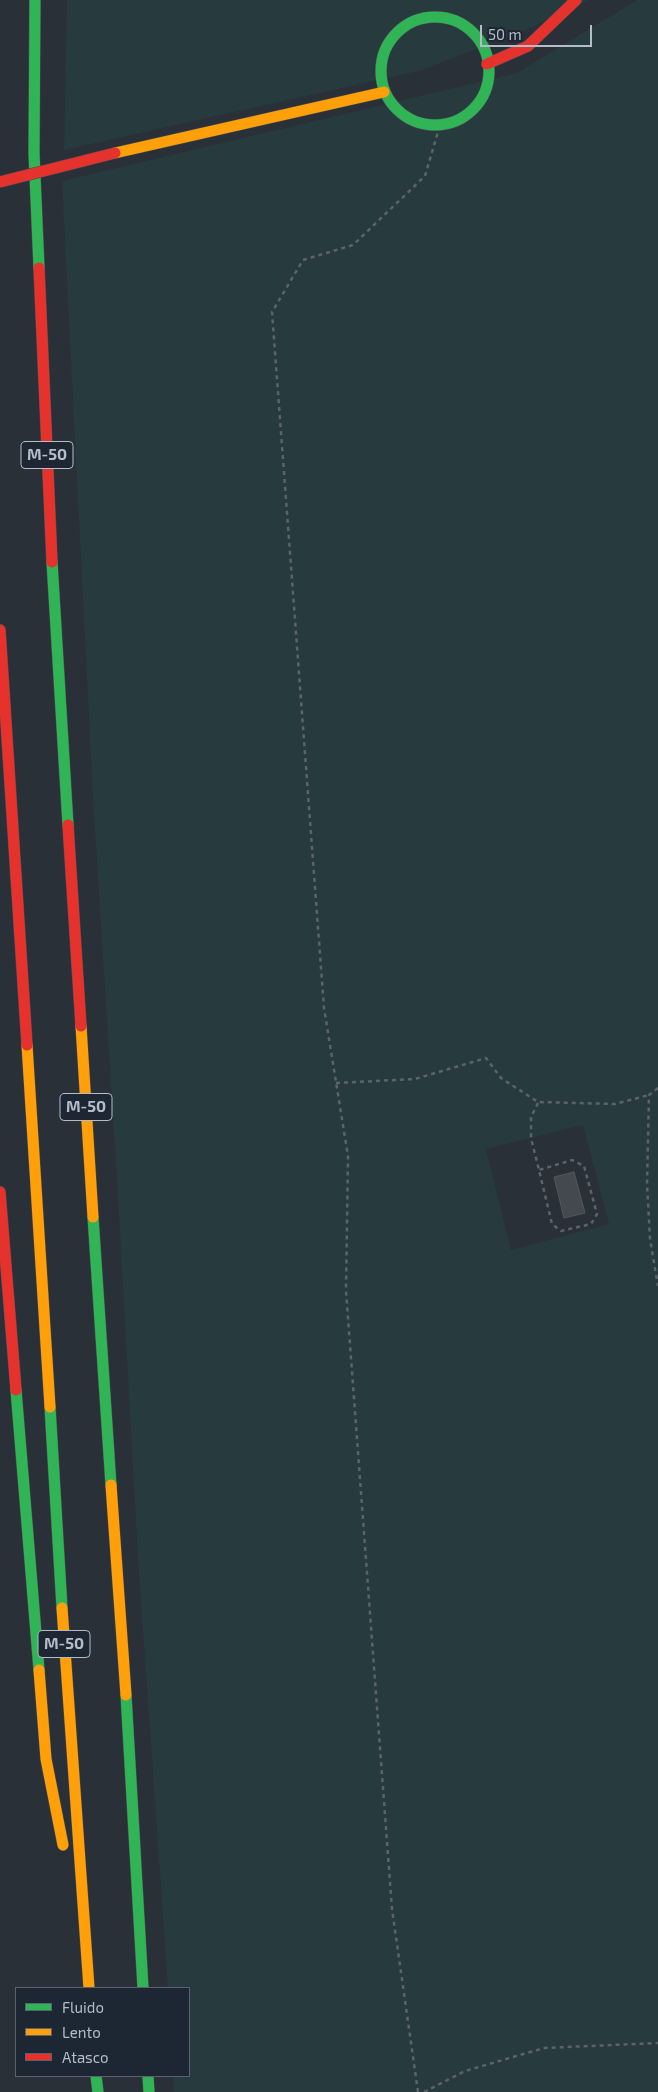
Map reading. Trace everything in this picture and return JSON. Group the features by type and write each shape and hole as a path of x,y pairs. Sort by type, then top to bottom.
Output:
{"main road":[{"name":"M-50","path":"35,0 34,153 52,572 98,1304 128,1726 143,1987"},
{"path":"486,55 514,46 538,33 571,0"},
{"path":"486,55 528,46 576,0"},
{"path":"442,17 459,22 474,33 486,55 488,82 482,98 471,112 457,121 440,125 422,124 406,118 393,106 384,92 380,76 381,60 387,45 396,33 409,23 424,18 442,17"},
{"path":"0,182 384,92"},
{"name":"M-50","path":"0,630 69,1730 89,1987"},
{"path":"0,1192 46,1759 65,1854"},
{"path":"69,1873 88,1968"},
{"path":"96,2077 98,2092"},
{"path":"148,2077 149,2092"}],"path":[{"path":"418,2092 392,1909 346,1291 348,1156 324,1008 272,312 304,260 353,245 425,176 440,125"},
{"path":"336,1083 415,1080 486,1058 501,1078 538,1102 615,1104 650,1095 658,1088"},
{"path":"650,1095 648,1184 650,1239 658,1286"},
{"path":"538,1102 532,1117 531,1138 552,1224 561,1230 591,1224 597,1214 584,1166 572,1160 539,1170"},
{"path":"424,2092 465,2071 544,2048 658,2042"}],"green space":[{"path":"67,0 589,0 526,30 419,71 64,150"},
{"path":"637,0 658,0 658,2092 174,2092 173,2077 190,2077 190,1987 168,1987 138,1558 93,797 62,181 517,73","holes":["583,1125 609,1224 511,1250 486,1149"]}],"building":[{"path":"574,1172 585,1213 564,1218 554,1177"}],"traffic: fast":[{"path":"35,0 34,153 39,268"},
{"path":"435,17 456,21 473,33 485,50 489,71 485,92 473,109 456,121 435,125 414,121 397,109 385,92 381,71 385,50 397,33 414,21 435,17"},
{"path":"52,562 68,825"},
{"path":"93,1217 111,1485"},
{"path":"16,1390 39,1670"},
{"path":"50,1407 62,1608"},
{"path":"126,1695 143,1987"},
{"path":"96,2077 98,2092"},
{"path":"148,2077 149,2092"}],"traffic: slow":[{"path":"115,153 384,92"},
{"path":"81,1026 93,1217"},
{"path":"27,1045 50,1407"},
{"path":"111,1485 126,1695"},
{"path":"62,1608 89,1987"},
{"path":"39,1670 46,1759 63,1845"}],"traffic: jam":[{"path":"487,64 528,46 576,0"},
{"path":"0,182 115,153"},
{"path":"39,268 52,562"},
{"path":"0,630 27,1045"},
{"path":"68,825 81,1026"},
{"path":"0,1192 16,1390"}]}
